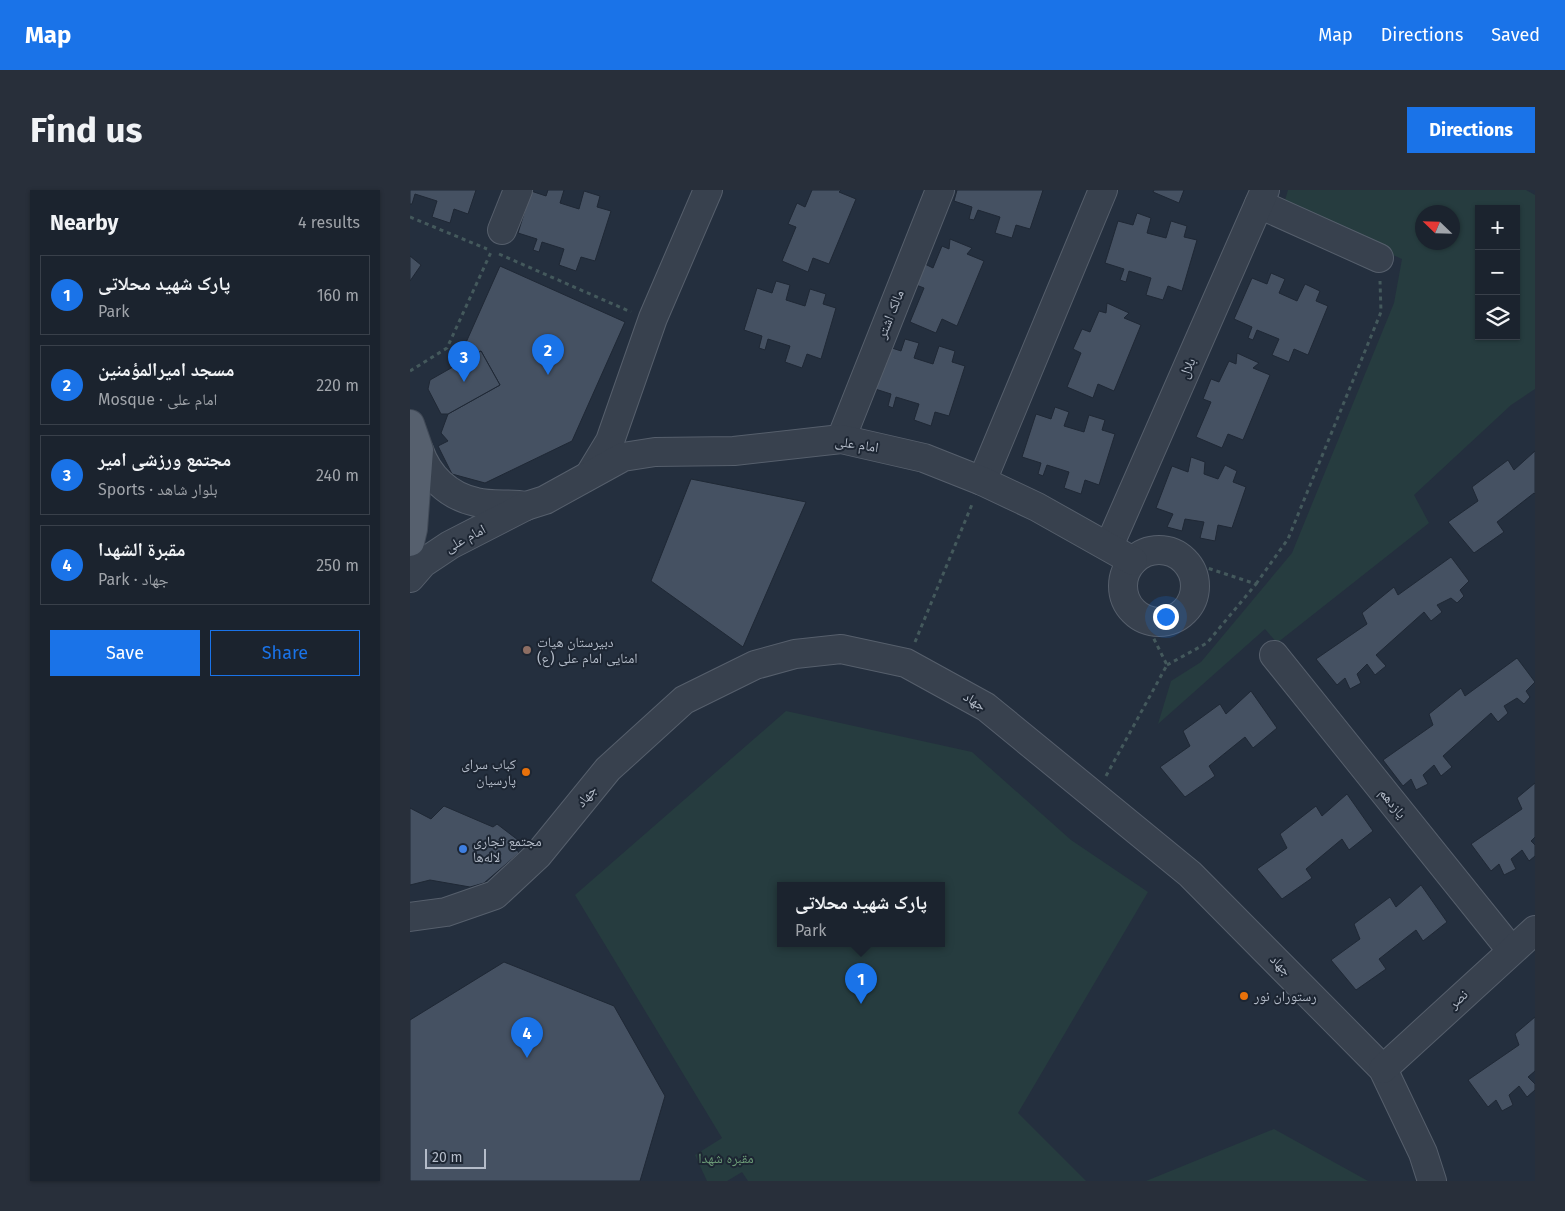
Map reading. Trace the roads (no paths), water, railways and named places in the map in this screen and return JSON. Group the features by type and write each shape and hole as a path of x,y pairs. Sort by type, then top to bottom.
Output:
{"main road":[{"path":"410,424 419,450 410,542"}],"street":[{"path":"497,240 518,190"},
{"path":"590,476 610,441 653,318 708,190"},
{"name":"مالک اشتر","path":"841,439 940,190"},
{"path":"982,481 1103,190"},
{"path":"1262,197 1379,258"},
{"name":"بلال","path":"1109,546 1262,197"},
{"path":"624,404 632,426 640,438 655,452"},
{"name":"امام علی","path":"410,578 422,563 450,544 526,506 545,500 623,457 655,452 734,451 841,439 924,458 982,481 1037,507 1133,561"},
{"name":"امام علی","path":"419,450 424,466 434,480 461,497 478,503 509,503 526,506"},
{"path":"1159,550 1176,554 1186,561 1192,571 1195,582 1194,594 1190,605 1182,614 1172,620 1160,622 1138,615 1130,606 1125,595 1123,583 1133,561 1142,554 1159,550"},
{"name":"جهاد","path":"410,917 446,912 495,895 538,855 608,769 684,700 755,665 795,654 841,649 906,663 986,707 1190,874 1382,1069 1423,1153 1432,1181"},
{"name":"یازدهم","path":"1274,655 1511,950"},
{"name":"نصر","path":"1382,1069 1535,930"}],"place":[{"name":"مسجد امیرالمؤمنین","path":"548,375"},
{"name":"مجتمع ورزشی امیر","path":"464,382"},
{"name":"دبیرستان هیات امنایی امام علی (ع)","path":"527,650"},
{"name":"کباب سرای پارسیان","path":"526,772"},
{"name":"مجتمع تجاری لاله‌ها","path":"463,849"},
{"name":"رستوران نور","path":"1244,996"},
{"name":"پارک شهید محلاتی","path":"861,1004"},
{"name":"مقبرة الشهدا","path":"527,1058"}],"park label":[{"name":"مقبره شهدا","path":"726,1158"}]}
